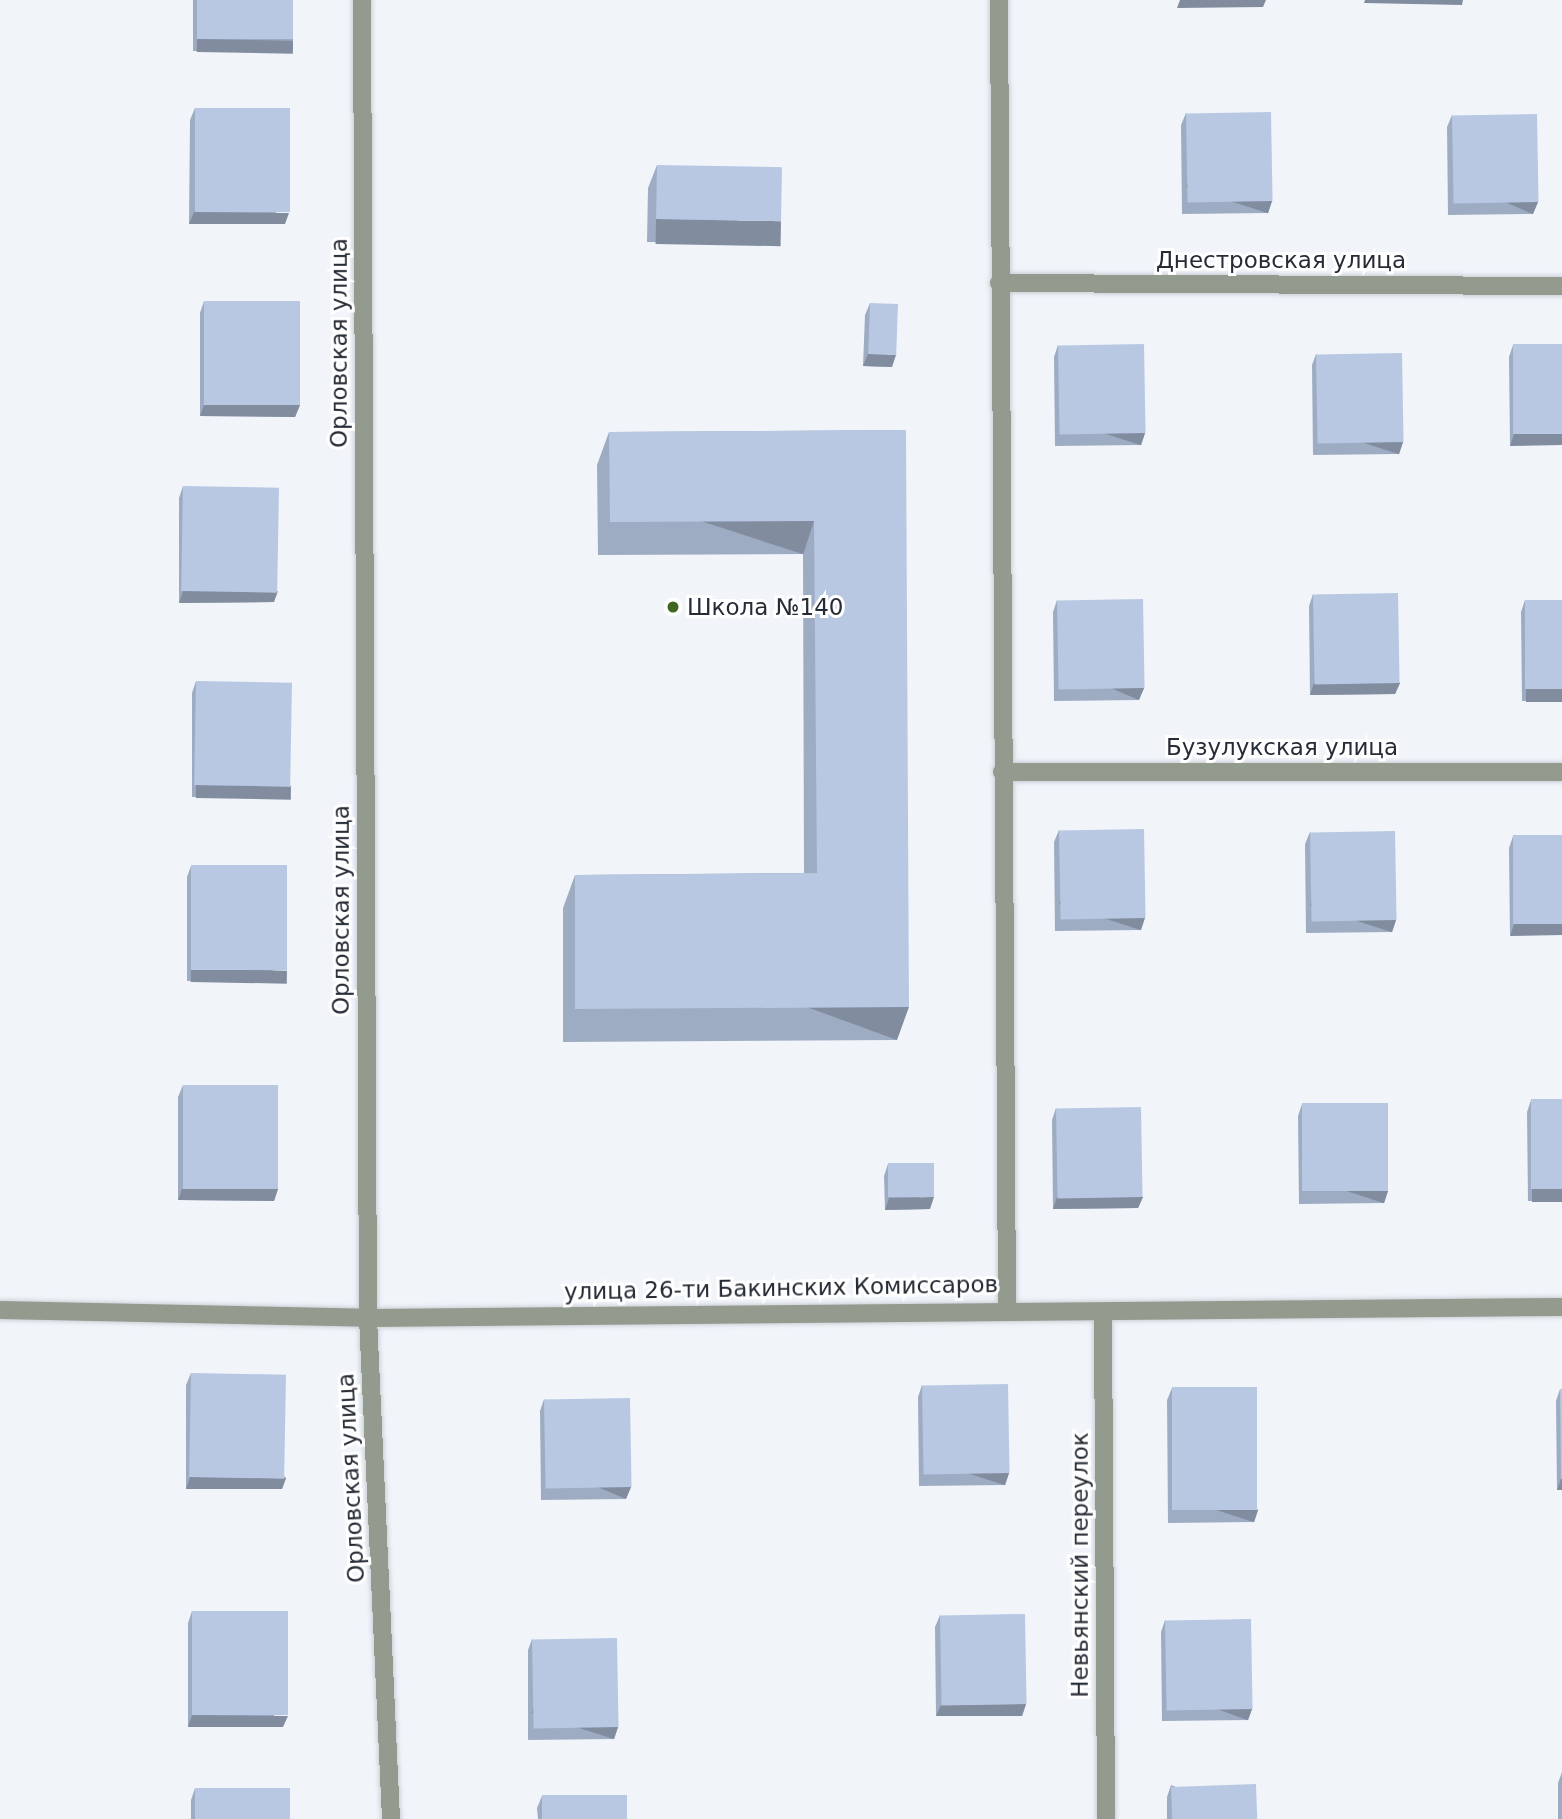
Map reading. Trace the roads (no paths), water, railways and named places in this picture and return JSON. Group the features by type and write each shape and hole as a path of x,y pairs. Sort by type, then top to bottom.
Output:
{"street":[{"name":"Орловская улица","path":"362,0 368,1318 391,1819"},
{"path":"999,0 1007,1310"},
{"name":"Днестровская улица","path":"999,283 1562,286"},
{"name":"Бузулукская улица","path":"1002,772 1562,772"},
{"name":"улица 26-ти Бакинских Комиссаров","path":"0,1310 368,1318 1007,1310 1103,1312 1562,1307"},
{"name":"Невьянский переулок","path":"1103,1312 1106,1819"}],"place":[{"name":"Школа №140","path":"673,607"}]}
